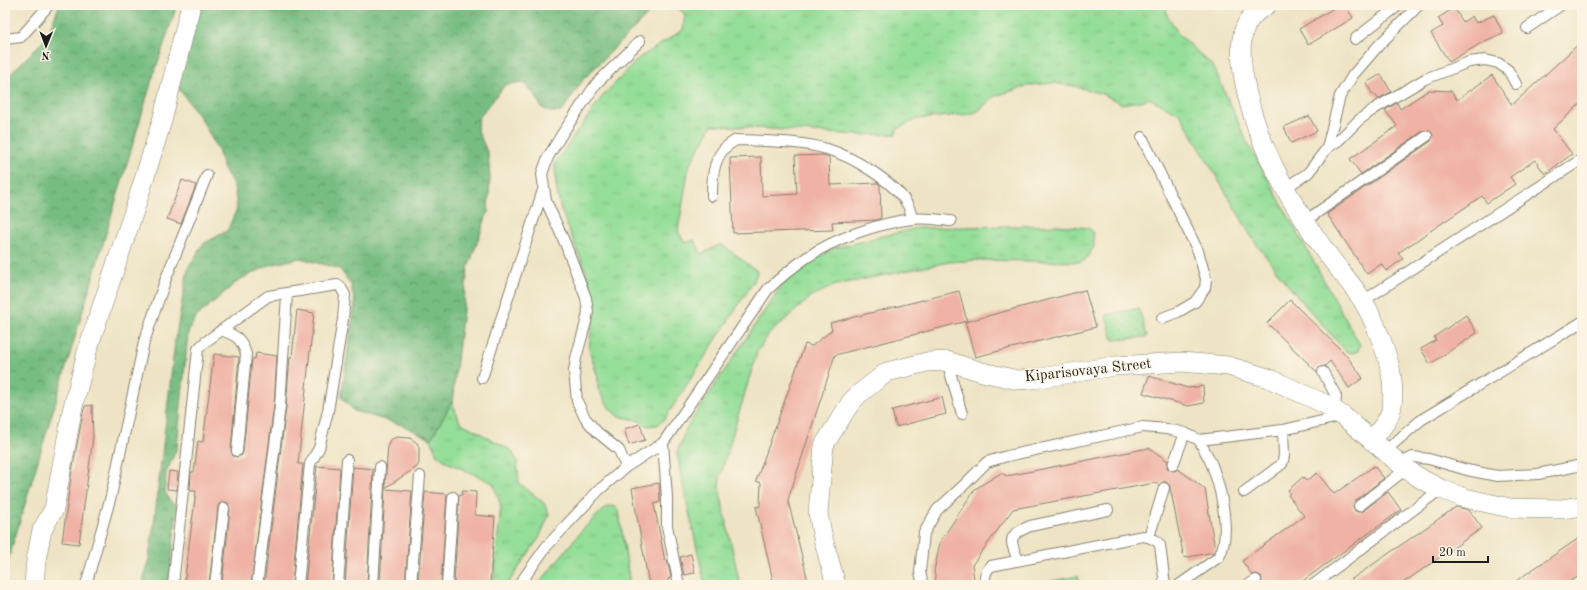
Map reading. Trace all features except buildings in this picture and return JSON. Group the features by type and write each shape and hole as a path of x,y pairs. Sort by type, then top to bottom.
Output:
{"street":[{"path":"34,585 36,560 42,530 54,509 72,411 88,348 162,121 191,5"},
{"path":"1267,5 1260,9 1247,22 1242,33 1242,62 1245,86 1258,133 1285,188 1305,221 1363,301 1380,337 1387,357 1392,379 1393,398 1389,416 1378,446"},
{"name":"Kiparisovaya Street","path":"836,585 823,538 818,513 824,445 851,402 887,372 928,362 946,361 982,372 1018,380 1034,379 1115,366 1182,362 1220,364 1268,378 1339,413 1403,466 1423,480 1441,489 1465,498 1510,508 1562,509 1582,506"}],"lane":[{"path":"5,39 21,37 49,5"},
{"path":"1355,39 1399,5"},
{"path":"1327,148 1340,96 1346,85 1374,51 1418,5"},
{"path":"1527,28 1561,5"},
{"path":"626,467 618,450 597,432 585,418 578,401 574,371 588,312 586,298 565,243 546,201 542,174 548,156 596,84 640,41"},
{"path":"1285,188 1308,173 1327,148 1339,140 1359,120 1374,109 1425,79 1469,62 1485,60 1498,63 1508,70 1516,84"},
{"path":"1305,221 1427,136"},
{"path":"1142,137 1198,251 1206,279 1205,288 1195,302 1178,312 1162,318"},
{"path":"712,196 712,181 717,162 724,150 736,140 785,143 828,149 866,167 884,180 899,194 907,204 912,218"},
{"path":"1363,301 1582,159"},
{"path":"86,585 111,496 144,342 165,281 207,175"},
{"path":"482,378 544,188"},
{"path":"519,585 546,548 599,490 626,467 663,443 768,289 807,257 840,239 880,226 912,218 951,221"},
{"path":"173,585 198,348 268,296 337,285 340,286 345,295 343,319 328,411 318,448 310,464 298,585"},
{"path":"257,585 280,406 287,294"},
{"path":"1378,446 1582,322"},
{"path":"221,330 229,333 242,342 246,354 237,451"},
{"path":"946,361 962,414"},
{"path":"922,585 920,572 924,533 936,510 987,462 1006,456 1143,427 1167,429 1185,433 1199,440 1283,430 1339,413 1336,396 1324,372"},
{"path":"1244,492 1282,464 1284,456 1283,430"},
{"path":"1173,465 1185,433"},
{"path":"1178,585 1218,557 1222,551 1224,542 1225,523 1214,471 1199,440"},
{"path":"663,443 667,497 667,526 679,585"},
{"path":"1359,506 1413,458 1429,459 1467,470 1497,476 1538,474 1582,465"},
{"path":"338,585 347,460"},
{"path":"373,585 380,467"},
{"path":"411,585 420,476"},
{"path":"1149,537 1164,488"},
{"path":"1313,585 1441,489"},
{"path":"447,585 453,497"},
{"path":"215,585 224,508"},
{"path":"1018,560 1012,545 1012,538 1020,530 1030,526 1108,510"},
{"path":"986,585 984,578 986,571 991,566 1143,536 1157,541 1160,545 1165,585"}],"green space":[{"path":"59,5 177,5 152,80 5,571 5,82 17,67 48,36"},
{"path":"200,5 657,5 583,80 561,112 550,112 541,107 536,96 522,82 505,85 479,117 477,128 488,154 490,177 488,212 468,268 452,402 431,439 402,425 354,411 341,397 355,304 351,285 340,269 300,258 270,265 239,280 196,317 188,333 177,448 166,473 165,491 169,500 177,507 169,585 142,585 148,565 154,524 175,341 188,268 203,244 227,231 237,209 234,186 223,167 218,150 203,122 177,86 180,68"},
{"path":"676,5 1167,5 1166,13 1179,35 1213,66 1247,142 1360,345 1358,351 1352,353 1345,351 1286,283 1254,241 1180,114 1151,99 1122,104 1105,95 1074,86 1054,83 1031,85 995,96 978,111 971,114 917,119 897,129 896,134 857,135 712,125 689,166 678,231 685,243 694,240 702,254 721,244 756,270 757,273 754,281 664,420 657,425 648,426 637,420 618,416 610,409 598,389 598,378 589,349 594,309 586,272 561,210 556,186 555,163 602,97 639,58 683,30 685,15"},
{"path":"1058,225 1088,228 1093,232 1094,247 1085,260 1080,262 980,260 949,262 836,285 812,296 769,334 757,352 720,477 719,488 740,585 705,585 677,452 687,427 783,283 797,270 834,248 917,228"},
{"path":"1139,308 1147,337 1113,340 1106,315"},
{"path":"452,402 460,422 512,451 517,461 519,483 544,503 549,515 539,538 507,585 493,585 501,506 493,483 449,463 437,455 431,439"},
{"path":"610,506 616,507 619,511 630,585 538,585 581,531 605,508"},
{"path":"1078,576 1080,585 1037,585 1037,584"}]}
